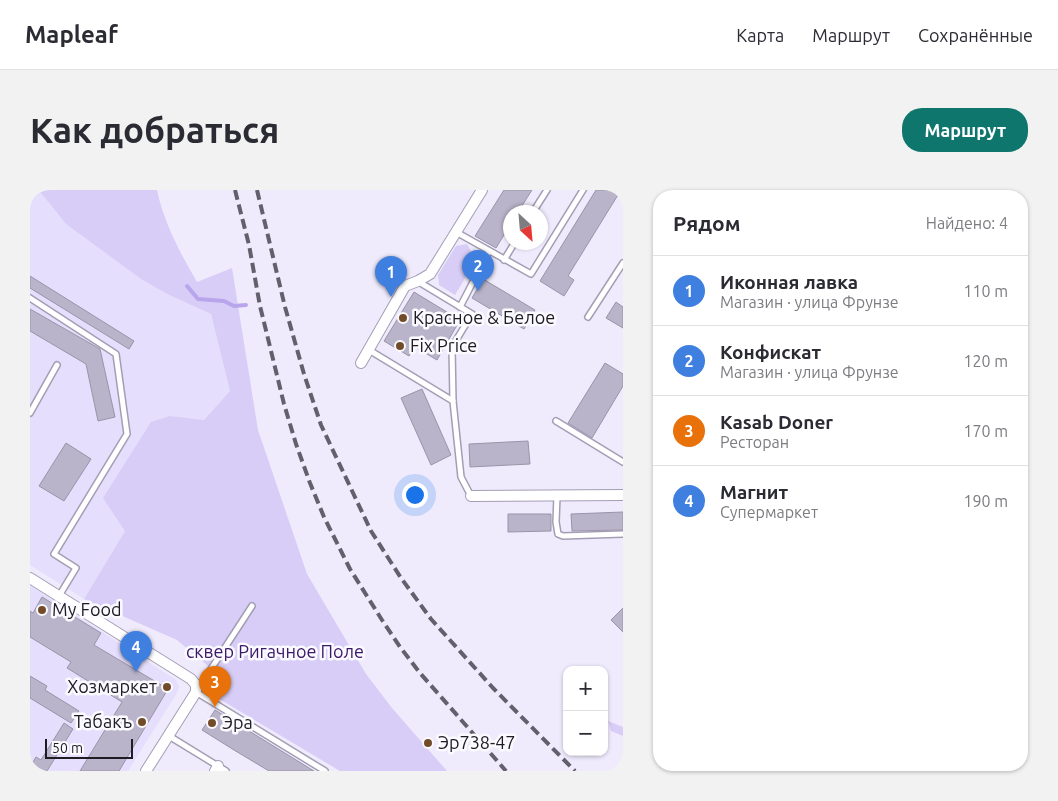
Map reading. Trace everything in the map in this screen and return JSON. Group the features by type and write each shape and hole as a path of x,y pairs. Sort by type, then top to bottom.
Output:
{"street":[{"path":"361,363 405,286 430,274 482,190"},
{"path":"472,496 623,495"},
{"path":"30,578 191,679 196,685 196,692 146,771"}],"lane":[{"path":"537,205 547,190"},
{"path":"456,232 531,274 583,190"},
{"path":"504,260 510,250"},
{"path":"460,307 489,251"},
{"path":"588,317 623,263"},
{"path":"418,281 472,314 452,347 453,401 461,477 472,496"},
{"path":"30,298 116,354 127,434 54,554 76,568 59,596"},
{"path":"368,350 453,401"},
{"path":"30,413 57,366"},
{"path":"556,421 623,462"},
{"path":"557,496 556,522 558,534 563,536 623,534"},
{"path":"252,606 196,692 321,770"},
{"path":"168,735 220,769"}],"shaded area":[{"path":"30,190 36,190 41,193 66,224 141,279 167,294 211,314 230,391 204,420 170,416 125,531 84,599 30,565"},
{"path":"30,585 176,680 179,687 177,693 128,771 30,771"}],"green space":[{"name":"сквер Ригачное Поле","path":"36,190 157,190 173,238 197,282 232,268 258,430 307,574 366,674 392,708 447,771 340,771 211,694 208,666 177,640 84,599 125,531 103,498 151,422 170,416 204,420 230,391 211,314 167,294 141,279 66,224 41,193"},
{"path":"467,244 473,255 464,280 455,295 439,285 438,275 456,246"},
{"path":"608,721 623,727 623,736 611,731"}],"building":[{"path":"504,190 532,190 522,205 503,205 503,236 496,248 475,236"},
{"path":"596,190 621,190 568,276 574,280 564,296 540,281"},
{"path":"30,276 134,341 129,349 30,288"},
{"path":"483,279 535,310 524,329 472,298"},
{"path":"414,292 460,320 437,360 415,347 409,356 384,341"},
{"path":"616,302 623,307 623,328 606,318"},
{"path":"30,309 100,349 115,417 98,421 86,364 30,331"},
{"path":"605,363 623,374 623,386 592,438 568,423"},
{"path":"422,389 451,455 431,465 401,398"},
{"path":"528,441 530,464 470,467 469,444"},
{"path":"66,443 91,459 64,501 39,486"},
{"path":"623,512 623,530 572,531 571,514"},
{"path":"508,514 551,514 551,531 508,532"},
{"path":"42,597 101,633 94,645 168,689 119,771 80,771 122,702 67,668 71,662 30,637 30,611 33,613"},
{"path":"623,608 623,632 611,620"},
{"path":"30,676 47,686 45,690 79,711 71,723 30,698"},
{"path":"215,710 314,771 269,771 234,750 202,730"},
{"path":"64,723 73,729 47,771 38,771 30,767 36,757 41,760"}],"waterway":[{"path":"187,286 198,299 224,301 234,306 246,305"}],"railway":[{"path":"235,190 249,245 260,306 284,404 296,444 324,517 350,569 400,647 420,673 506,771"},
{"path":"257,190 285,307 321,425 371,531 401,578 431,619 493,688 575,771"}],"place":[{"name":"Конфискат","path":"478,291"},
{"name":"Иконная лавка","path":"391,297"},
{"name":"Красное & Белое","path":"403,318"},
{"name":"Fix Price","path":"400,346"},
{"name":"My Food","path":"42,610"},
{"name":"Магнит","path":"136,672"},
{"name":"Хозмаркет","path":"167,687"},
{"name":"Kasab Doner","path":"215,707"},
{"name":"Табакъ","path":"142,722"},
{"name":"Эра","path":"212,723"},
{"name":"Эр738-47","path":"428,743"}]}
